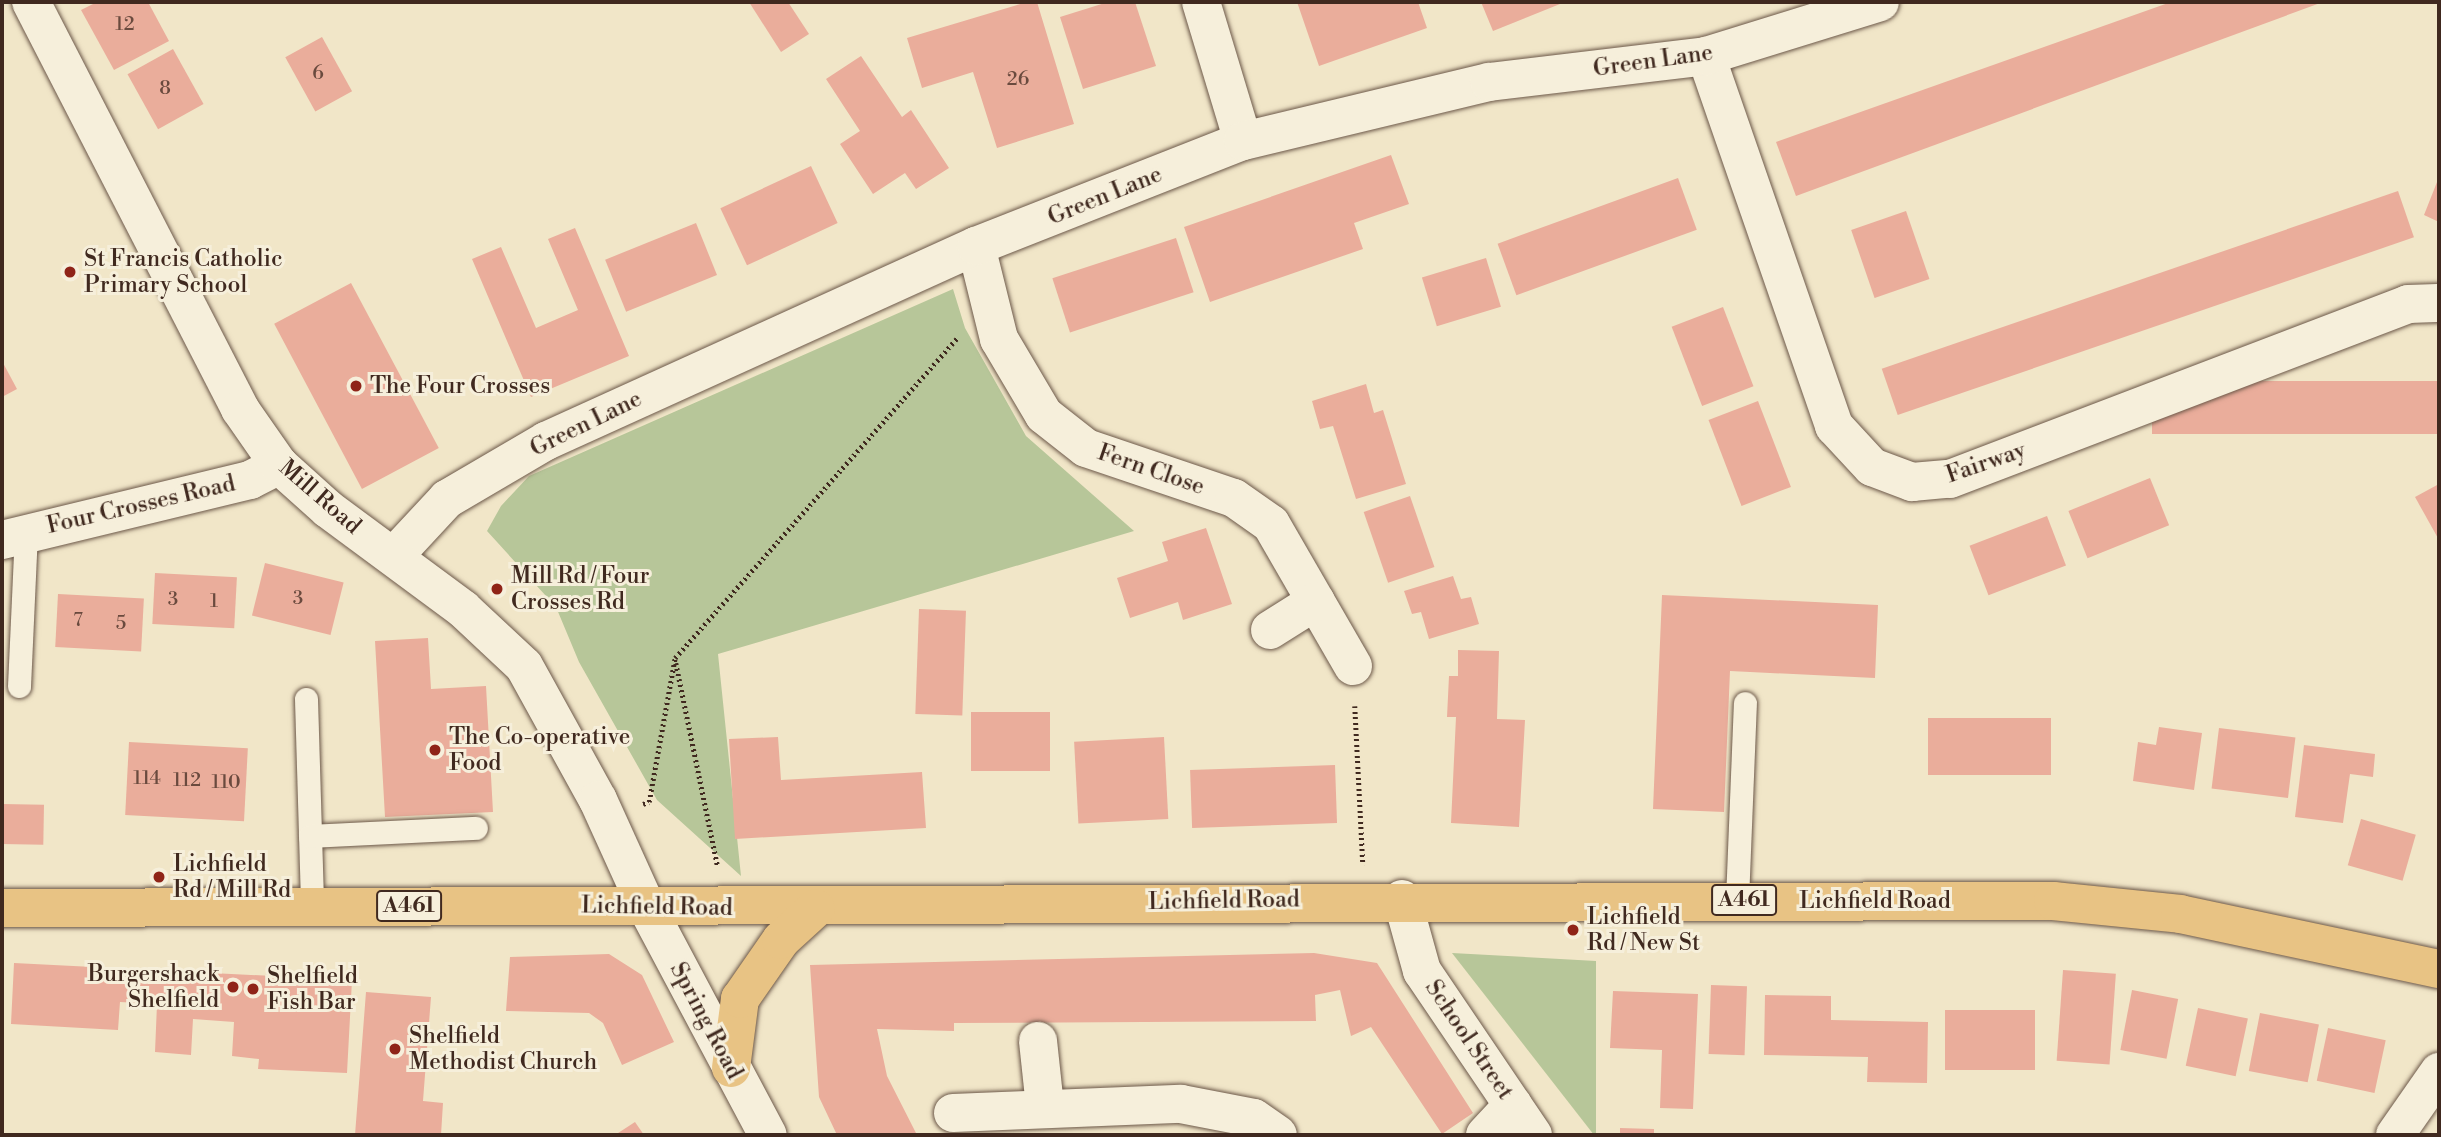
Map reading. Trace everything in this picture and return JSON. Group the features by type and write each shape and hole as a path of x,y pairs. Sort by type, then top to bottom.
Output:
{"highway":[{"name":"Lichfield Road","path":"2,908 646,906 727,909 1365,899 2065,902 2207,918 2439,969"},
{"path":"731,1069 740,999 781,940 816,908"}],"street":[{"name":"Mill Road","path":"31,2 234,398 279,465 328,509 463,609 524,666 607,818 646,906"},
{"path":"1201,2 1243,141"},
{"name":"Green Lane","path":"394,556 447,499 546,441 976,246 1243,141 1489,82 1706,56 1881,2"},
{"name":"Fairway","path":"1706,56 1834,426 1872,467 1912,482 1950,479 2408,304 2439,303"},
{"name":"Fern Close","path":"976,246 999,339 1044,415 1086,448 1234,498 1271,524 1353,666"},
{"name":"Four Crosses Road","path":"14,536 250,480 279,465"},
{"path":"1270,630 1316,601"},
{"name":"School Street","path":"1402,899 1422,971 1523,1120"},
{"name":"Spring Road","path":"646,906 768,1135"},
{"path":"1038,1041 1045,1106"},
{"path":"2395,1135 2439,1072"},
{"path":"953,1113 1045,1106 1181,1104 1254,1118 1279,1135"},
{"path":"1485,1135 1523,1120"}],"lane":[{"path":"14,536 19,685"},
{"path":"306,699 312,907"},
{"path":"1737,901 1745,702"},
{"path":"310,836 476,828"}],"path":[{"path":"607,818 649,802 674,658 989,300"},
{"path":"674,658 727,909"},
{"path":"1353,666 1365,899"}],"green space":[{"path":"953,289 965,328 1026,436 1134,531 718,654 741,876 657,800 579,662 556,607 487,531 501,506 529,476"},
{"path":"1452,953 1596,961 1596,1135 1594,1135"}],"building":[{"path":"97,2 148,2 169,41 114,70 81,10"},
{"path":"749,2 788,2 809,34 781,52"},
{"path":"1027,2 1037,2 1074,124 997,148 973,72 922,88 907,38"},
{"path":"1108,2 1135,2 1156,66 1083,89 1060,17"},
{"path":"1297,2 1418,2 1427,28 1319,66"},
{"path":"1481,2 1565,2 1493,31"},
{"path":"2171,2 2323,2 1796,196 1776,142"},
{"path":"322,37 352,91 315,112 285,57"},
{"path":"173,49 204,104 158,129 128,74"},
{"path":"861,56 902,117 911,110 949,168 916,189 905,173 873,194 840,144 860,131 826,79"},
{"path":"1391,155 1409,204 1354,223 1363,249 1210,302 1184,227"},
{"path":"811,166 838,223 747,265 720,208"},
{"path":"2439,177 2439,222 2424,215"},
{"path":"1678,178 1697,230 1516,295 1498,244"},
{"path":"2398,191 2414,237 1898,415 1882,369"},
{"path":"1906,211 1929,279 1875,298 1851,230"},
{"path":"696,223 717,275 626,312 605,260"},
{"path":"575,228 629,356 531,397 472,259 501,247 536,328 578,310 548,239"},
{"path":"1176,238 1194,292 1070,332 1052,278"},
{"path":"1486,258 1501,307 1437,326 1422,278"},
{"name":"The Four Crosses","path":"351,283 439,448 362,489 274,324"},
{"path":"1723,307 1753,386 1702,406 1672,327"},
{"path":"2,361 17,389 2,397"},
{"path":"2152,381 2439,381 2439,434 2152,434"},
{"path":"1366,384 1374,413 1383,410 1406,484 1356,499 1333,426 1320,429 1312,401"},
{"path":"1758,401 1791,487 1741,506 1709,420"},
{"path":"2150,478 2169,525 2088,558 2068,511"},
{"path":"2439,484 2439,540 2415,497"},
{"path":"1410,496 1434,567 1388,583 1364,512"},
{"path":"2047,516 2066,565 1989,595 1970,546"},
{"path":"1206,528 1232,604 1183,620 1178,602 1130,618 1117,578 1168,561 1162,542"},
{"path":"265,563 344,583 331,635 252,615"},
{"path":"155,573 237,577 234,628 152,624"},
{"path":"1453,576 1461,599 1471,597 1479,624 1429,639 1421,612 1412,614 1404,591"},
{"path":"58,594 144,599 141,651 55,647"},
{"path":"1662,595 1878,605 1875,678 1730,671 1724,812 1653,809"},
{"path":"919,609 966,611 962,716 915,714"},
{"name":"The Co-operative Food","path":"428,638 431,689 486,686 493,812 385,817 375,641"},
{"path":"1458,650 1499,651 1497,719 1525,720 1519,827 1451,823 1456,717 1447,717 1449,676 1458,676"},
{"path":"971,712 1050,712 1050,771 971,771"},
{"path":"1928,718 2051,718 2051,775 1928,775"},
{"path":"2159,727 2202,733 2194,790 2133,781 2138,742 2156,745"},
{"path":"2219,728 2295,737 2288,798 2212,789"},
{"path":"778,737 781,780 922,772 926,828 735,839 729,739"},
{"path":"1164,737 1168,819 1078,824 1074,742"},
{"path":"129,742 248,748 244,821 125,815"},
{"path":"2304,745 2375,754 2373,777 2350,774 2343,823 2295,817"},
{"path":"1335,765 1337,823 1192,828 1190,770"},
{"path":"2,804 44,805 43,845 2,844"},
{"path":"2361,819 2416,835 2403,881 2348,865"},
{"path":"1314,953 1377,963 1473,1113 1442,1134 1371,1027 1351,1036 1340,990 1315,995 1316,1021 954,1023 954,1031 877,1029 887,1076 917,1135 837,1135 819,1097 810,965"},
{"path":"609,954 642,975 674,1042 622,1065 603,1023 589,1013 506,1011 510,957"},
{"path":"14,963 352,980 347,1073 258,1069 259,1059 232,1056 234,1022 193,1019 191,1055 155,1052 157,1004 120,1002 118,1030 11,1024"},
{"path":"2063,970 2116,974 2110,1064 2057,1061"},
{"path":"1711,985 1747,986 1745,1055 1709,1054"},
{"path":"2132,990 2178,999 2166,1059 2120,1050"},
{"path":"1613,991 1698,994 1693,1109 1660,1108 1662,1050 1610,1048"},
{"name":"Shelfield Methodist Church","path":"366,992 431,997 423,1101 443,1103 441,1135 355,1135"},
{"path":"1765,995 1831,996 1831,1020 1928,1022 1927,1083 1867,1082 1868,1057 1764,1055"},
{"path":"2198,1008 2248,1019 2236,1076 2186,1066"},
{"path":"1945,1010 2035,1010 2035,1070 1945,1070"},
{"path":"2260,1013 2319,1024 2308,1082 2249,1071"},
{"path":"2328,1028 2386,1040 2374,1093 2317,1081"},
{"path":"635,1122 644,1135 615,1135"},
{"path":"1620,1128 1654,1129 1654,1135 1620,1135"}],"place":[{"name":"St Francis Catholic Primary School","path":"70,272"},
{"name":"The Four Crosses","path":"356,386"},
{"name":"Mill Rd / Four Crosses Rd","path":"497,589"},
{"name":"The Co-operative Food","path":"435,750"},
{"name":"Lichfield Rd / Mill Rd","path":"159,877"},
{"name":"Lichfield Rd / New St","path":"1573,930"},
{"name":"Burgershack Shelfield","path":"233,987"},
{"name":"Shelfield Fish Bar","path":"253,989"},
{"name":"Shelfield Methodist Church","path":"395,1049"}]}
